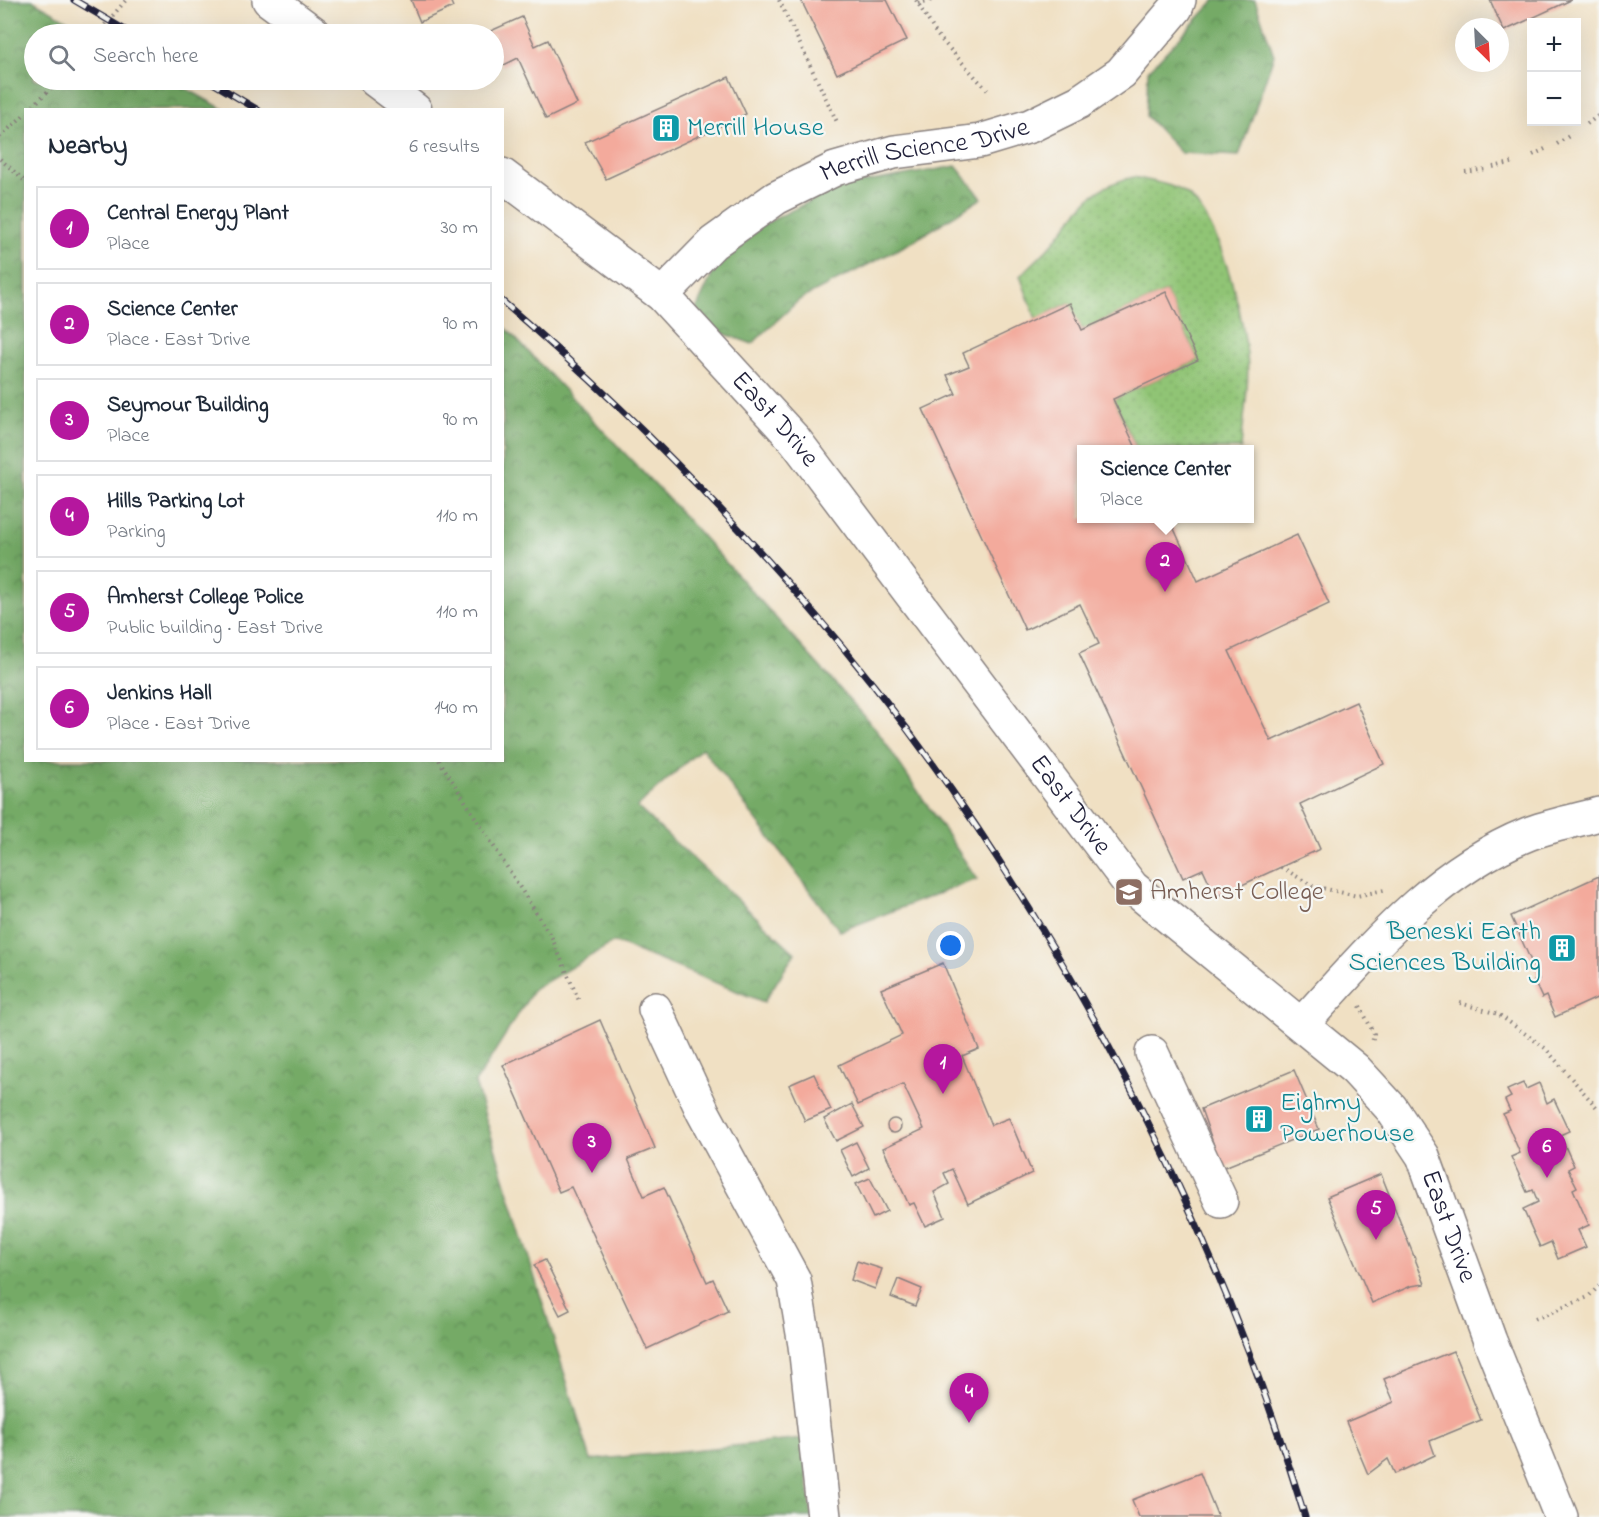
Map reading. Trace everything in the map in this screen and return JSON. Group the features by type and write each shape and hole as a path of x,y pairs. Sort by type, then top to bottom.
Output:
{"street":[{"path":"269,0 301,24"},
{"name":"Merrill Science Drive","path":"662,295 712,243 776,198 835,169 894,152 980,141 1030,126 1079,102 1120,73 1176,8 1179,0"},
{"path":"388,90 412,108"},
{"name":"East Drive","path":"504,176 662,295 795,440 1132,887 1167,918 1302,1024 1355,1069 1384,1100 1423,1156 1490,1341 1561,1517"},
{"path":"1302,1024 1406,911 1455,873 1528,834 1599,814"},
{"path":"655,1009 703,1112 794,1280 805,1345 824,1517"},
{"path":"1152,1053 1221,1201"}],"path":[{"path":"106,24 126,0"},
{"path":"779,0 838,124"},
{"path":"933,0 917,1 937,35 989,92"},
{"path":"31,108 49,90"},
{"path":"0,137 24,115"},
{"path":"1587,124 1599,115"},
{"path":"1557,144 1572,135"},
{"path":"1533,155 1550,147"},
{"path":"0,159 24,180"},
{"path":"1493,167 1515,162"},
{"path":"1465,172 1487,169"},
{"path":"440,762 552,938 580,1003"},
{"path":"1281,867 1313,886 1357,896 1390,888"},
{"path":"1358,1002 1374,1034 1367,1053"},
{"path":"1460,1003 1498,1014 1545,1048 1599,1110"},
{"path":"1535,1319 1588,1297 1599,1286"}],"green space":[{"path":"0,0 32,0 74,24 24,24 24,90 189,90 221,108 24,108 24,762 504,762 504,326 674,505 876,729 977,879 840,931 702,748 637,807 795,953 764,1002 614,942 534,989 475,1083 591,1460 803,1439 812,1517 0,1517"},
{"path":"1215,0 1255,0 1274,55 1239,156 1181,153 1146,116 1148,71"},
{"path":"956,166 982,198 912,242 799,300 752,344 717,331 696,309 727,243 838,187"},
{"path":"1134,177 1165,184 1182,191 1195,203 1218,241 1234,290 1247,354 1247,389 1241,445 1135,445 1113,399 1198,360 1166,292 1082,330 1069,303 1036,319 1020,276 1049,247 1087,201 1106,186"}],"building":[{"path":"411,0 450,0 453,7 420,22"},
{"path":"801,0 887,0 907,40 837,74"},
{"path":"1490,0 1571,0 1532,18 1527,18 1527,20 1509,29 1509,18 1498,18"},
{"path":"522,17 535,46 548,40 577,104 546,119 518,58 504,65 504,25"},
{"name":"Merrill House","path":"729,77 746,114 606,179 585,142"},
{"path":"1166,292 1198,360 1113,399 1135,445 1077,445 1077,523 1171,523 1198,581 1297,535 1329,604 1229,651 1271,741 1356,702 1384,764 1300,804 1320,849 1216,897 1203,869 1183,878 1079,653 1099,644 1080,604 1025,630 923,409 956,394 947,375 969,366 963,353 1070,303 1082,330"},
{"name":"Beneski Earth Sciences Building","path":"1599,876 1599,997 1555,1017 1546,996 1542,998 1534,981 1539,979 1511,916"},
{"path":"943,963 979,1049 962,1056 991,1125 1009,1118 1032,1173 968,1204 952,1169 944,1173 949,1184 934,1192 945,1217 925,1226 914,1203 909,1205 883,1148 924,1129 903,1084 858,1105 839,1065 902,1035 881,989"},
{"path":"600,1020 655,1148 628,1159 644,1196 664,1187 707,1282 713,1279 728,1311 647,1349 571,1187 559,1192 503,1065"},
{"name":"Eighmy Powerhouse","path":"1294,1070 1319,1129 1222,1168 1201,1109"},
{"path":"814,1074 831,1110 805,1121 789,1085"},
{"path":"1523,1083 1526,1089 1539,1083 1547,1103 1554,1099 1569,1131 1560,1135 1574,1166 1568,1169 1577,1187 1573,1189 1589,1225 1578,1230 1586,1247 1558,1259 1551,1242 1540,1247 1523,1209 1538,1202 1533,1190 1527,1192 1511,1157 1520,1153 1503,1114 1510,1111 1505,1100 1511,1097 1507,1090"},
{"path":"852,1104 864,1127 836,1141 824,1119"},
{"path":"891,1119 897,1119 901,1126 897,1133 891,1133 887,1129 887,1123"},
{"path":"856,1142 869,1168 853,1177 840,1150"},
{"path":"1381,1174 1425,1284 1411,1286 1372,1303 1327,1197"},
{"path":"870,1178 887,1211 873,1218 856,1184"},
{"path":"545,1260 570,1310 560,1315 534,1265"},
{"path":"857,1261 882,1269 875,1289 851,1280"},
{"path":"898,1279 922,1289 915,1306 891,1297"},
{"path":"1453,1351 1481,1420 1430,1441 1435,1455 1395,1474 1388,1459 1368,1474 1346,1422 1394,1402 1384,1379"},
{"path":"1200,1473 1218,1517 1139,1517 1132,1500"}],"railway":[{"path":"74,0 115,24"},
{"path":"225,90 255,108"},
{"path":"504,303 660,447 771,564 888,704 965,810 1037,920 1103,1036 1163,1154 1217,1274 1265,1396 1305,1517"}],"place":[{"name":"Merrill House","path":"666,128"},
{"name":"Science Center","path":"1165,592"},
{"name":"Amherst College","path":"1129,892"},
{"name":"Beneski Earth Sciences Building","path":"1562,948"},
{"name":"Central Energy Plant","path":"943,1094"},
{"name":"Eighmy Powerhouse","path":"1259,1119"},
{"name":"Seymour Building","path":"592,1173"},
{"name":"Jenkins Hall","path":"1547,1178"},
{"name":"Amherst College Police","path":"1376,1240"},
{"name":"Hills Parking Lot","path":"969,1423"}]}
